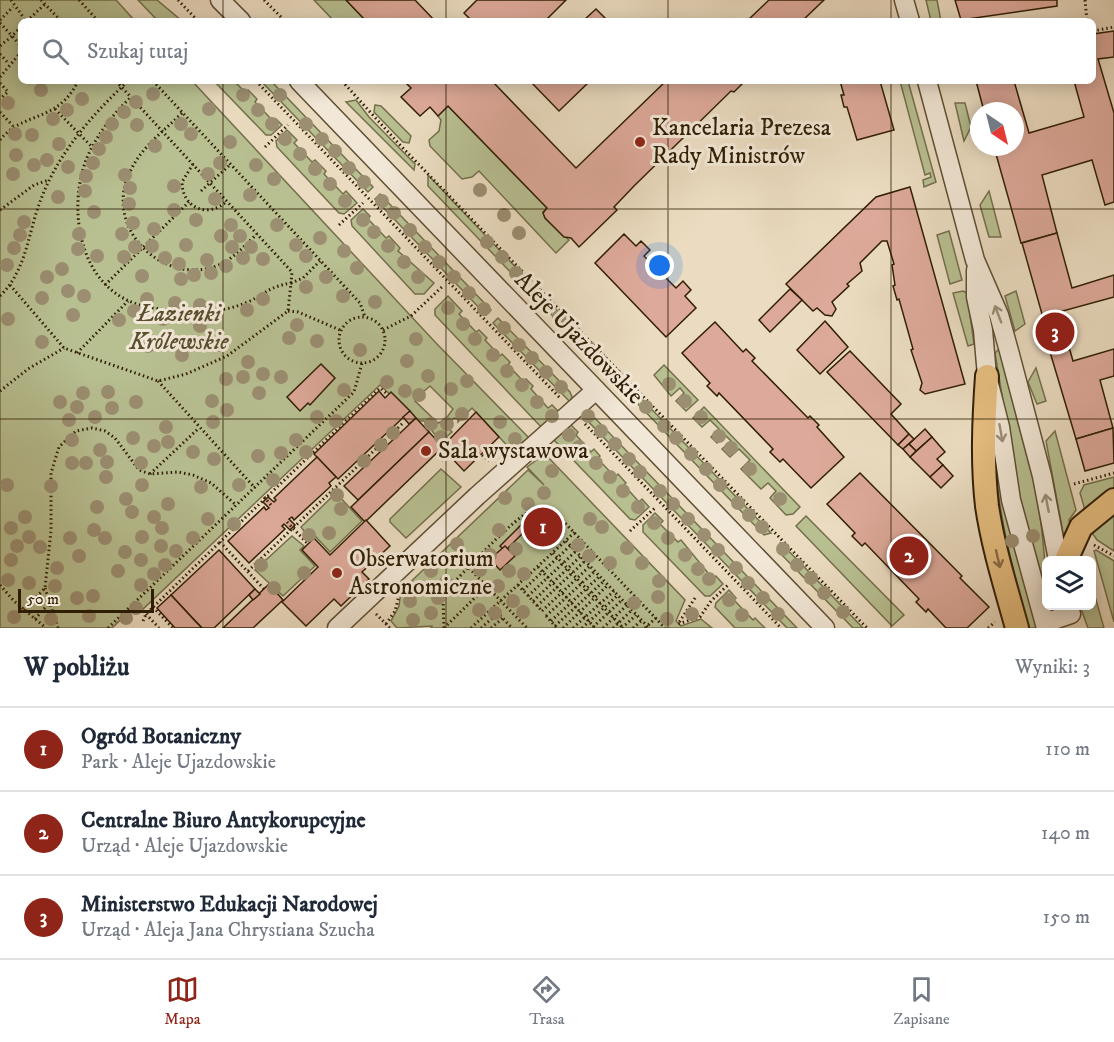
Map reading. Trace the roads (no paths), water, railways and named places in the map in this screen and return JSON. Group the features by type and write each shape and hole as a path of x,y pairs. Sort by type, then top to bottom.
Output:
{"main road":[{"path":"987,376 984,441 987,507 999,564 1017,628"},
{"path":"1068,556 1081,527 1114,500"}],"street":[{"path":"220,0 238,18"},
{"path":"904,0 909,18"},
{"name":"Aleje Ujazdowskie","path":"301,84 825,628"},
{"path":"928,84 975,260 999,315 1015,372 1042,476 1057,556"},
{"path":"975,260 976,297 984,330 987,376 1000,427 1011,500 1046,626 1071,616"},
{"path":"338,628 477,496 596,390"}],"place":[{"name":"Kancelaria Prezesa Rady Ministrów","path":"640,142"},
{"name":"Ministerstwo Edukacji Narodowej","path":"1055,332"},
{"name":"Sala wystawowa","path":"426,451"},
{"name":"Ogród Botaniczny","path":"543,527"},
{"name":"Centralne Biuro Antykorupcyjne","path":"909,556"},
{"name":"Obserwatorium Astronomiczne","path":"337,573"}],"park label":[{"name":"Łazienki Królewskie","path":"179,328"}]}
